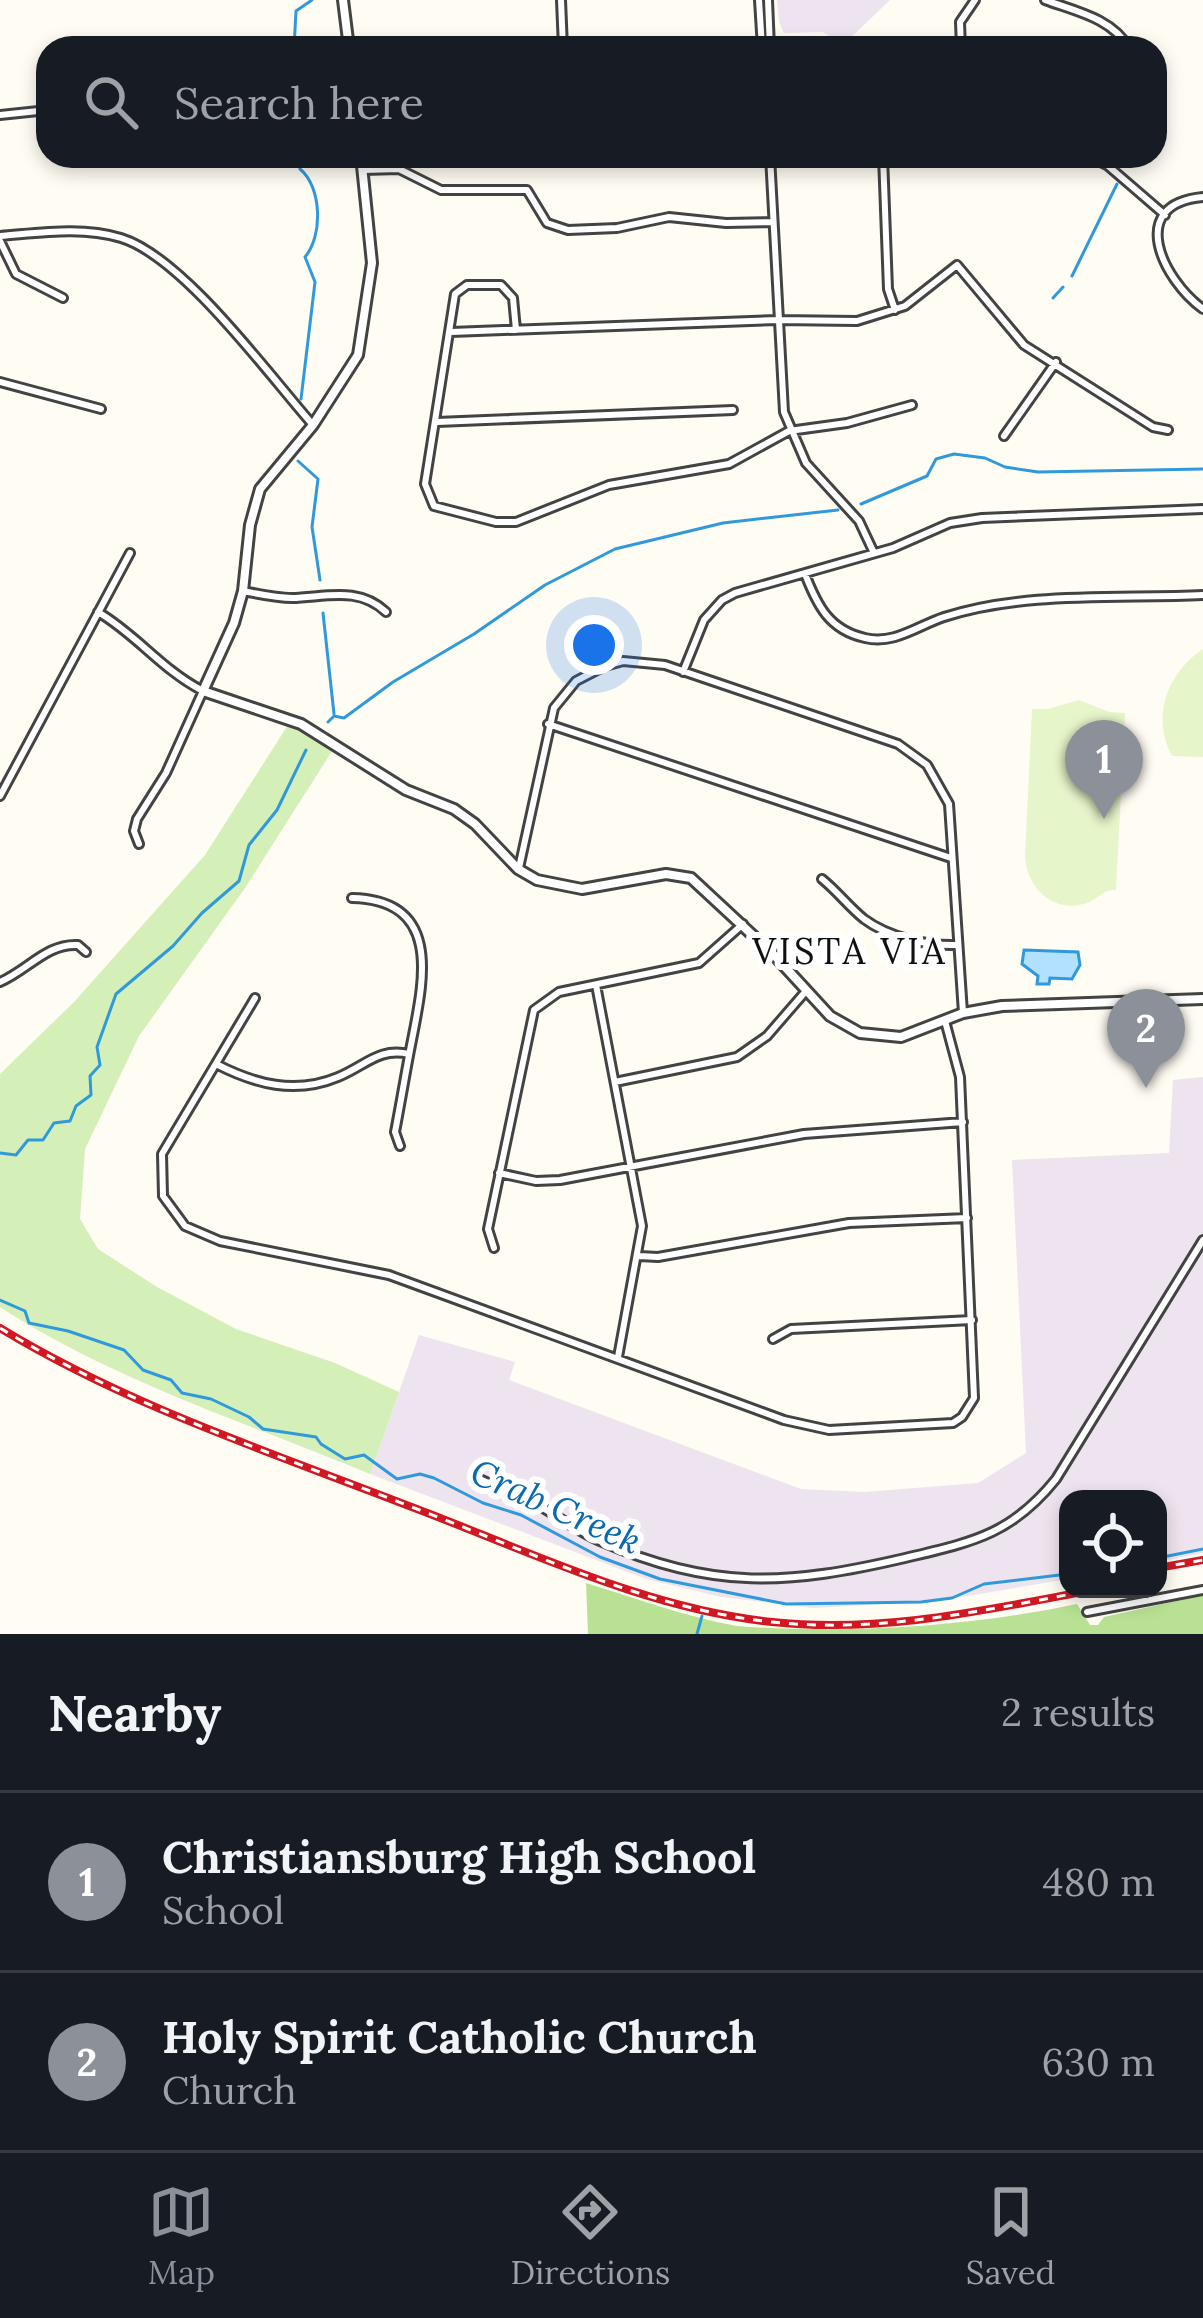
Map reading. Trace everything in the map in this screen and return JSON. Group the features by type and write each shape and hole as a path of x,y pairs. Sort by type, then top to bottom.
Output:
{"street":[{"path":"343,0 348,36"},
{"path":"561,0 562,36"},
{"path":"764,0 766,36"},
{"path":"961,36 960,22 975,0"},
{"path":"1045,0 1105,22 1121,36"},
{"path":"0,115 36,111"},
{"path":"770,168 781,391 789,430 816,478 860,521 874,554"},
{"path":"883,168 887,286 895,310"},
{"path":"1110,168 1165,214"},
{"path":"139,844 134,832 137,819 166,773 234,622 260,489 348,375 364,328 372,263 363,170 400,169 441,190 527,190 547,223 568,230 617,228 670,217 726,224 772,222"},
{"path":"1203,197 1186,200 1165,214 1157,232 1159,253 1181,290 1203,310"},
{"path":"63,298 16,274 0,238 97,233 119,237 155,254 313,425"},
{"path":"451,332 857,321 895,310 957,265 1024,345 1153,428 1168,430"},
{"path":"516,330 512,296 496,284 460,288 453,300 425,484 430,501 445,509 505,523 620,482 729,464 789,430 847,423 912,405"},
{"path":"1004,436 1056,362"},
{"path":"0,382 101,409"},
{"path":"437,422 734,410"},
{"path":"683,672 697,632 722,600 874,554 965,520 1203,509"},
{"path":"0,796 130,553"},
{"path":"805,574 828,619 848,633 879,640 988,608 1203,595"},
{"path":"243,591 293,598 353,596 378,604 386,612"},
{"path":"98,612 126,628 173,674 202,691 301,724 406,790 454,809 476,824 518,869 566,889 678,875 703,887 839,1022 873,1037 901,1037 963,1013 1036,1004 1203,999"},
{"path":"518,869 548,724 562,693 600,668 644,661 683,672 913,752 944,790 949,805 963,1013"},
{"path":"548,724 951,858"},
{"path":"822,879 863,918 884,930 957,945"},
{"path":"352,898 368,898 396,910 421,943 424,983 395,1132 400,1146"},
{"path":"494,1248 488,1228 534,1010 559,992 699,963 742,925"},
{"path":"0,982 54,947 78,945 86,952"},
{"path":"596,985 642,1226 618,1357"},
{"path":"615,1082 737,1057 767,1036 806,991"},
{"path":"255,998 162,1154 163,1196 185,1226 220,1241 389,1275 809,1427 853,1430 941,1425 962,1417 974,1398 963,1122 958,1059 945,1021"},
{"path":"214,1063 269,1085 304,1086 338,1077 386,1051 409,1054"},
{"path":"499,1173 548,1181 829,1130 963,1122"},
{"path":"639,1256 658,1257 849,1223 967,1218"},
{"path":"477,1478 633,1555 727,1578 810,1577 976,1540 1005,1529 1027,1513 1056,1479 1203,1240"},
{"path":"773,1339 791,1329 972,1320"},
{"path":"1087,1612 1203,1590"}],"shaded area":[{"path":"777,0 890,0 852,36 784,33"},
{"path":"1203,1077 1203,1553 1167,1560 1167,1490 1059,1490 1059,1581 938,1601 813,1608 721,1597 646,1579 370,1474 419,1335 515,1362 509,1380 801,1489 864,1492 978,1483 1026,1453 1012,1160 1169,1153 1173,1080"}],"green space":[{"path":"1203,649 1203,757 1172,756 1163,726 1166,697 1180,670"},
{"path":"1079,700 1125,713 1116,890 1089,902 1065,905 1045,897 1027,869 1032,709"},
{"path":"288,725 334,748 245,888 139,1036 85,1149 80,1219 98,1249 157,1287 236,1329 335,1363 399,1392 370,1474 134,1379 0,1307 0,1074 74,1002 205,855"},
{"path":"586,1583 737,1626 822,1629 951,1623 1077,1604 1090,1625 1098,1625 1104,1617 1203,1595 1203,1634 588,1634"}],"water":[{"path":"1024,950 1078,952 1080,965 1072,979 1050,978 1049,984 1037,984 1038,976 1022,964"}],"waterway":[{"path":"295,36 296,11 312,0"},
{"path":"300,168 313,187 318,212 315,237 305,257 315,282 301,399"},
{"path":"1072,276 1117,184"},
{"path":"1053,298 1063,287"},
{"path":"861,504 927,476 936,459 954,454 1038,472 1203,469"},
{"path":"298,461 318,479 312,527 320,580"},
{"path":"328,722 334,716 344,718 545,585 615,549 723,523 838,510"},
{"path":"323,613 334,714"},
{"path":"0,1153 16,1155 28,1140 43,1140 54,1123 70,1121 76,1106 91,1095 90,1076 100,1065 97,1047 116,994 239,881 249,845 277,810 306,750"},
{"name":"Crab Creek","path":"0,1300 25,1311 29,1323 124,1350 143,1370 171,1380 182,1393 211,1399 263,1429 316,1437 345,1459 364,1455 397,1479 420,1474 434,1478 483,1503 521,1515 600,1557 660,1579 786,1604 921,1602 952,1598 984,1584 1059,1575"},
{"name":"Crab Creek","path":"1167,1556 1203,1549"},
{"path":"697,1634 702,1616"}],"railway":[{"path":"0,1328 100,1382 204,1428 592,1577 681,1605 772,1622 855,1625 936,1618 1059,1596"},
{"path":"1167,1566 1203,1560"}],"place":[{"name":"Christiansburg High School","path":"1104,819"},
{"name":"Holy Spirit Catholic Church","path":"1146,1088"}],"district":[{"name":"VISTA VIA","path":"850,951"}]}
